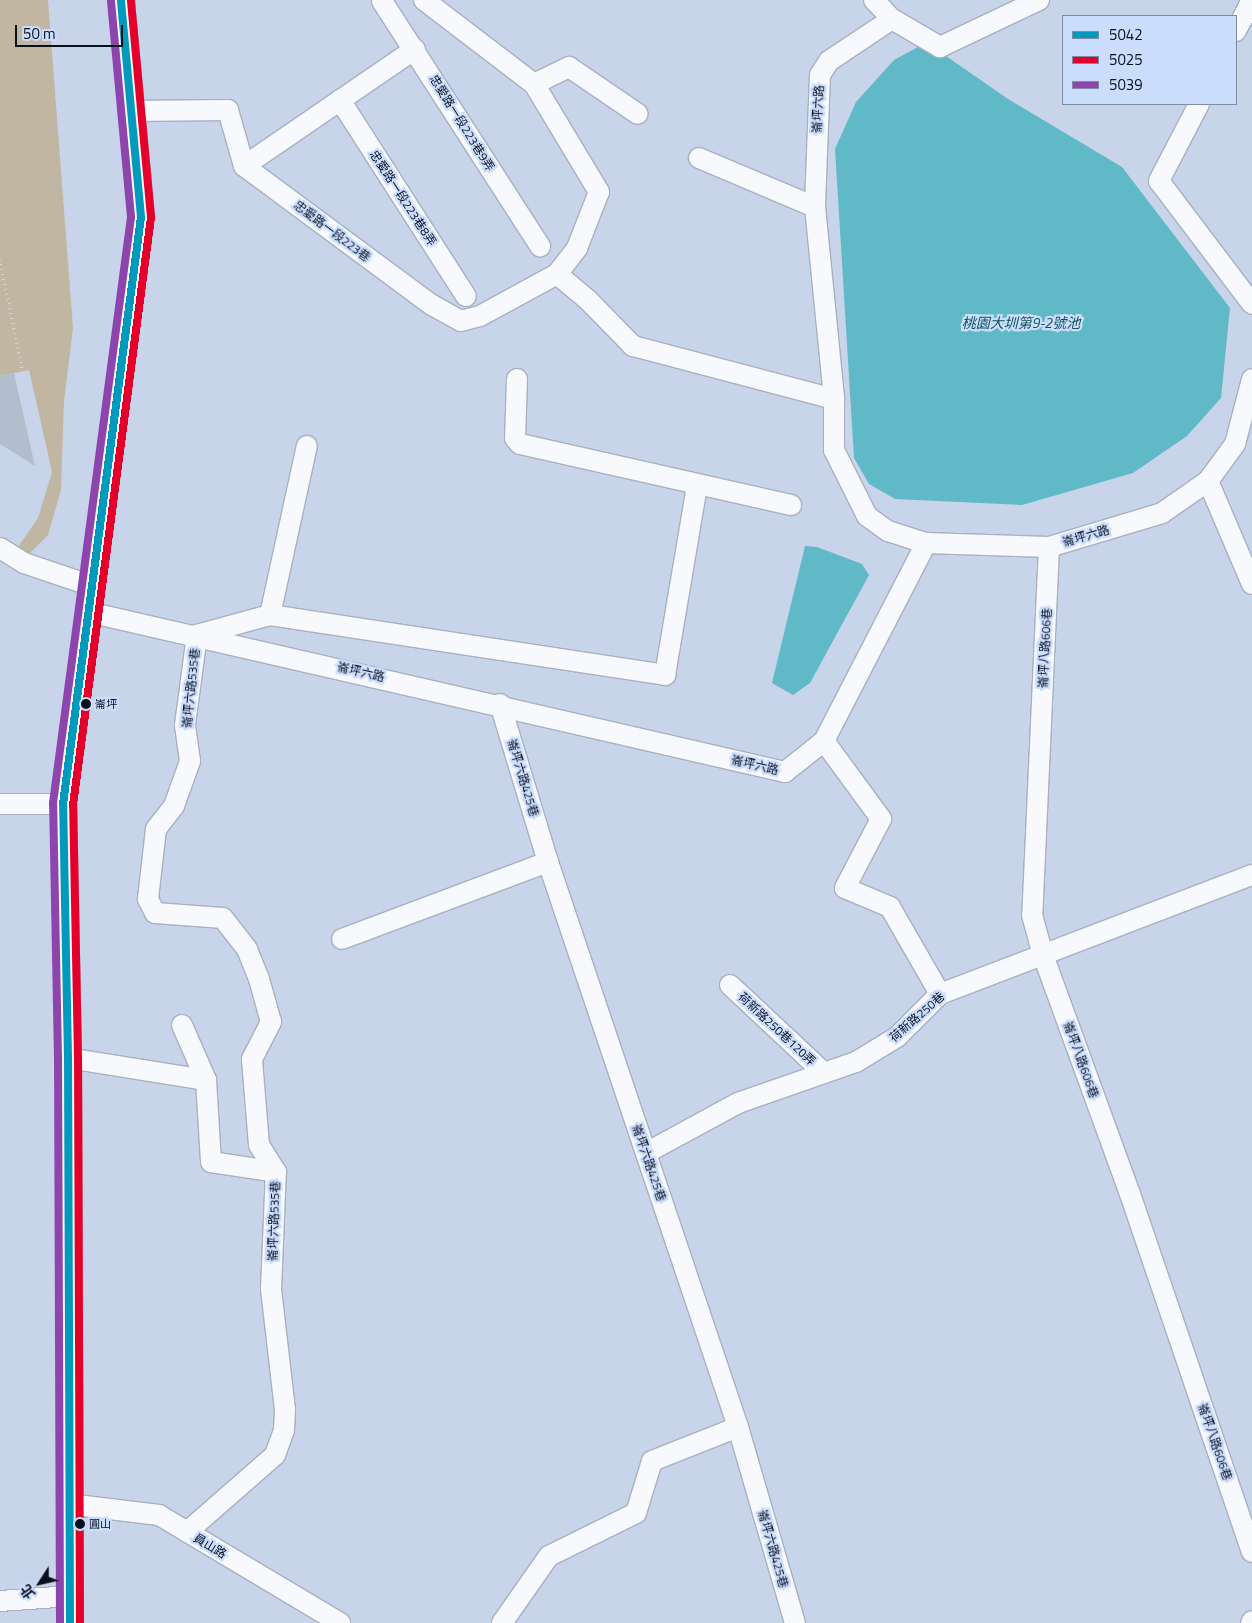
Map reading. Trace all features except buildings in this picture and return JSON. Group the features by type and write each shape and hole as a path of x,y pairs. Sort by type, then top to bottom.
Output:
{"main road":[{"path":"70,1623 68,1504 68,1058 63,804 141,217 121,0"}],"street":[{"path":"424,0 534,84 599,192 577,248 557,274 633,346 834,399"},
{"path":"874,0 892,19 940,47 1039,0"},
{"path":"1237,29 1252,0"},
{"name":"忠愛路一段223巷9弄","path":"382,1 416,49 540,246"},
{"name":"崙坪六路","path":"892,19 829,61 820,75 815,207 834,399 834,450 867,516 888,531 926,543 1049,547 1162,513 1208,481 1235,444 1252,379"},
{"path":"130,111 228,110 244,166 416,49"},
{"path":"534,84 569,67 638,114"},
{"name":"忠愛路一段223巷8弄","path":"340,100 466,296"},
{"path":"1197,105 1159,181 1252,304"},
{"path":"698,158 815,207"},
{"name":"忠愛路一段223巷","path":"244,166 432,305 461,322 480,316 557,274"},
{"path":"517,379 515,438 520,444 791,505"},
{"path":"270,615 307,446"},
{"path":"1208,481 1252,584"},
{"path":"197,635 270,615 665,675 697,485"},
{"name":"崙坪六路","path":"88,612 500,704 785,772 824,740 926,543"},
{"name":"崙坪八路606巷","path":"1049,547 1032,915 1043,955 1130,1194 1252,1552"},
{"path":"0,548 24,563 92,586"},
{"name":"崙坪六路535巷","path":"187,1532 275,1455 284,1430 285,1410 271,1289 276,1172 259,1145 252,1059 271,1022 259,979 247,950 223,918 155,913 148,899 156,830 174,806 190,761 186,725 197,635"},
{"name":"崙坪六路425巷","path":"500,704 548,862 738,1427 795,1623"},
{"path":"824,740 881,819 845,888 890,907 940,994"},
{"path":"0,804 63,804"},
{"path":"342,940 548,862"},
{"name":"荷新路250巷","path":"646,1153 738,1102 856,1062 897,1037 940,994 1252,875"},
{"name":"荷新路250巷120弄","path":"730,985 824,1073"},
{"path":"182,1025 206,1080 211,1162 276,1172"},
{"path":"68,1058 206,1080"},
{"path":"502,1623 550,1556 636,1514 652,1461 738,1427"},
{"name":"員山路","path":"68,1504 159,1515 340,1623"},
{"path":"0,1601 71,1596"}],"path":[{"path":"0,259 25,370 24,378"}],"shaded area":[{"path":"0,0 48,0 73,328 64,401 61,490 48,535 29,554 18,547 38,518 52,472 29,370 0,376"}],"water":[{"name":"桃園大圳第9-2號池","path":"931,40 946,56 1008,99 1122,167 1230,308 1221,398 1187,436 1133,473 1022,505 895,499 869,484 854,458 835,149 856,102 894,60"},
{"path":"805,546 817,547 862,564 869,575 810,683 793,695 772,683"}],"transit line":[{"name":"5042","path":"70,1623 68,1058 63,804 141,217 121,0"},
{"name":"5025","path":"80,1623 78,1058 73,805 151,217 131,0"},
{"name":"5039","path":"60,1623 58,1058 53,803 131,217 111,1"}],"place":[{"name":"崙坪","path":"86,704"},
{"name":"圓山","path":"80,1524"}]}
